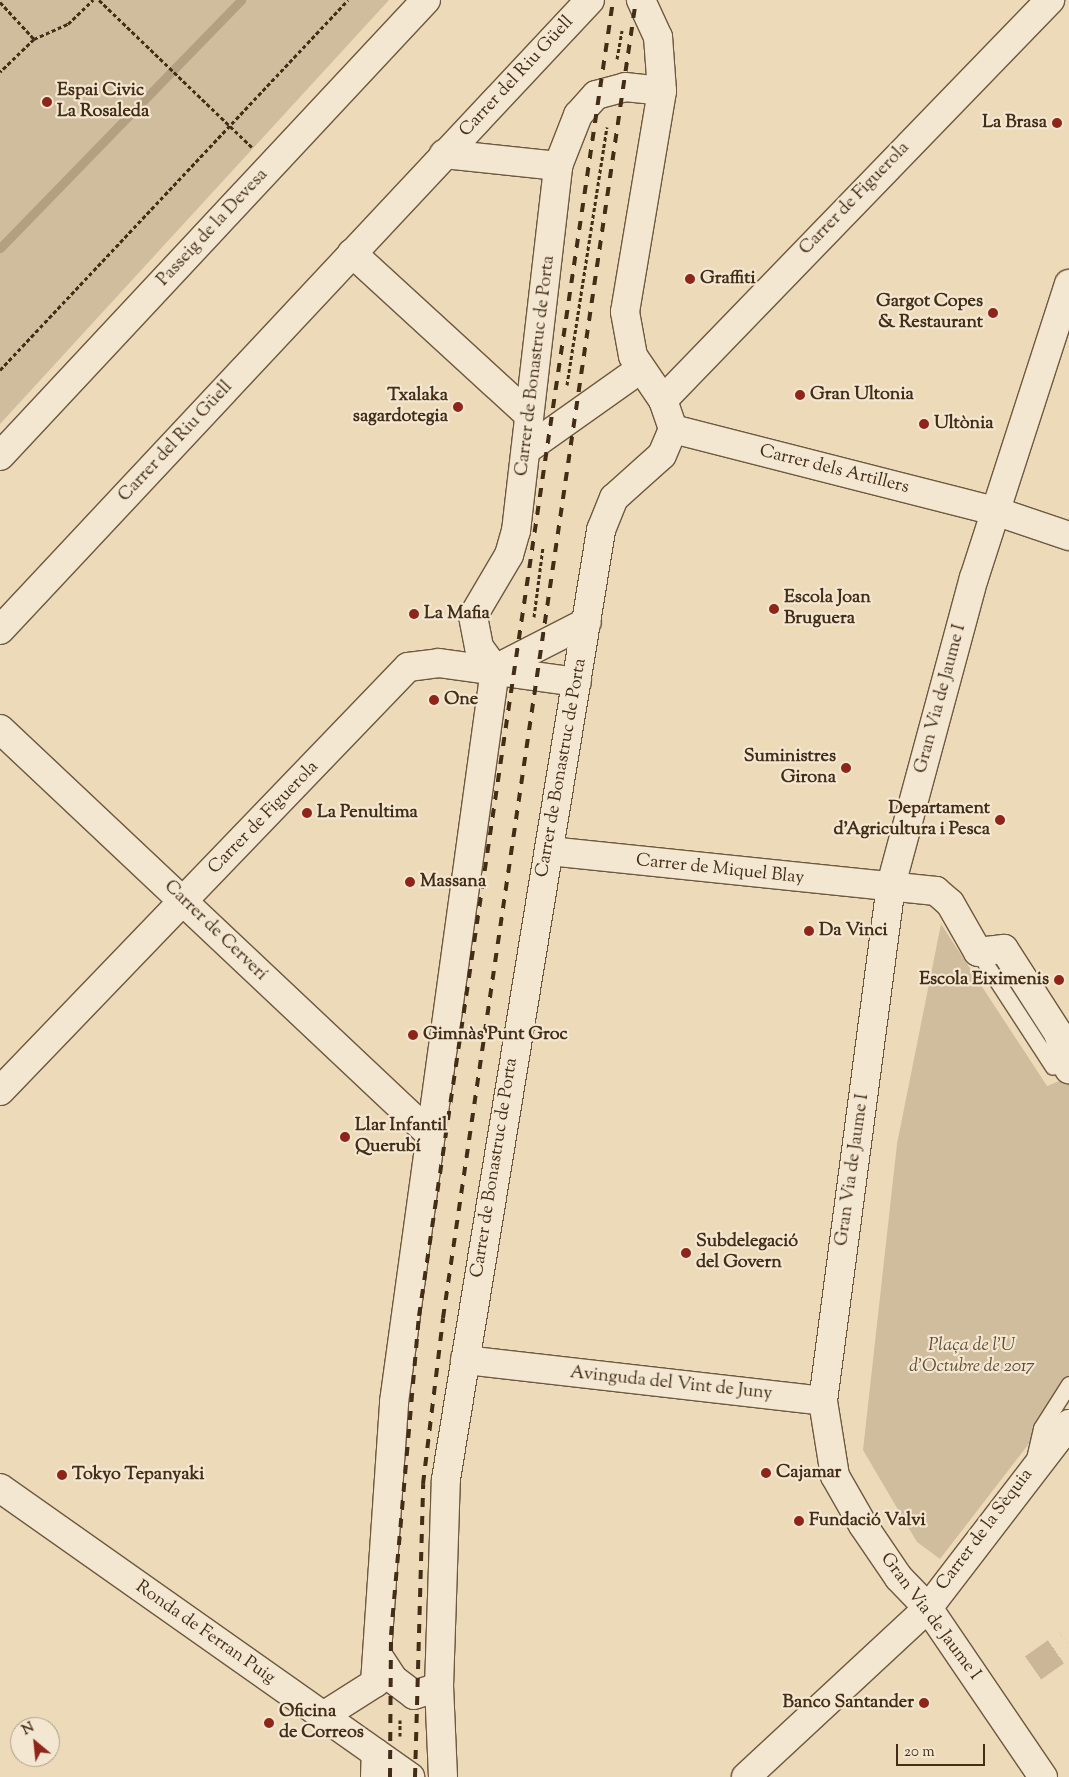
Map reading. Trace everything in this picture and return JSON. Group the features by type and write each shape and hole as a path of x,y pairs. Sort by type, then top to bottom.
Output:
{"street":[{"name":"Passeig de la Devesa","path":"0,456 426,0"},
{"name":"Carrer del Riu Güell","path":"0,630 590,0"},
{"path":"641,0 658,37 662,91 624,312 639,370 663,400 673,429"},
{"name":"Carrer de Figuerola","path":"663,400 1050,0"},
{"name":"Carrer de Bonastruc de Porta","path":"587,622 495,669 479,648 473,616 509,555 526,450 528,414 558,166 578,115 596,95 625,87 662,91"},
{"name":"Carrer del Riu Güell","path":"444,154 558,166"},
{"path":"352,253 528,414"},
{"name":"Gran Via de Jaume I","path":"1043,1777 928,1608 899,1578 835,1476 823,1401 891,884 995,511 1069,284"},
{"path":"526,450 639,370"},
{"name":"Carrer de Bonastruc de Porta","path":"443,1777 439,1687 446,1479 587,622 606,514 624,486 662,455 673,429"},
{"name":"Carrer dels Artillers","path":"673,429 995,511"},
{"path":"995,511 1069,536"},
{"name":"Carrer de Figuerola","path":"0,1090 408,667 439,663 495,669 577,682"},
{"path":"323,1716 375,1683 394,1402 495,669"},
{"name":"Carrer de Cerverí","path":"0,729 430,1134"},
{"name":"Carrer de Miquel Blay","path":"549,851 801,879 891,884 936,891 950,903 978,952 1004,949 1058,1033 1065,1067"},
{"name":"Avinguda del Vint de Juny","path":"465,1360 823,1401"},
{"name":"Carrer de la Sèquia","path":"746,1777 928,1608 1032,1467 1069,1424"},
{"name":"Ronda de Ferran Puig","path":"0,1488 323,1716 376,1765 410,1777"},
{"path":"378,1654 393,1679 414,1695 439,1687"}],"lane":[{"path":"1032,1467 1041,1428 1069,1384"}],"path":[{"path":"0,72 34,39 68,24 92,0"},
{"path":"99,0 253,148"},
{"path":"0,370 348,0"},
{"path":"0,2 34,39"},
{"path":"560,425 622,27"}],"green space":[{"path":"0,0 389,0 0,424"},
{"name":"Plaça de l'U d'Octubre de 2017","path":"941,924 1047,1086 1069,1077 1069,1400 1041,1428 940,1559 917,1542 863,1450 897,1144"}],"waterway":[{"path":"0,248 241,0"}],"tunnel":[{"path":"1033,1668 1067,1644"}],"railway":[{"path":"390,1777 391,1635 419,1316 613,0"},
{"path":"415,1777 423,1484 443,1318 636,0"}],"place":[{"name":"Espai Civic La Rosaleda","path":"47,102"},
{"name":"La Brasa","path":"1057,123"},
{"name":"Graffiti","path":"690,279"},
{"name":"Gargot Copes & Restaurant","path":"993,313"},
{"name":"Gran Ultonia","path":"800,395"},
{"name":"Txalaka sagardotegia","path":"458,407"},
{"name":"Ultònia","path":"924,424"},
{"name":"Escola Joan Bruguera","path":"774,609"},
{"name":"La Mafia","path":"414,614"},
{"name":"One","path":"434,700"},
{"name":"Suministres Girona","path":"846,768"},
{"name":"La Penultima","path":"307,813"},
{"name":"Departament d'Agricultura i Pesca","path":"1000,820"},
{"name":"Massana","path":"410,882"},
{"name":"Da Vinci","path":"809,931"},
{"name":"Escola Eiximenis","path":"1059,980"},
{"name":"Gimnàs Punt Groc","path":"413,1035"},
{"name":"Llar Infantil Querubí","path":"345,1137"},
{"name":"Subdelegació del Govern","path":"686,1253"},
{"name":"Cajamar","path":"766,1473"},
{"name":"Tokyo Tepanyaki","path":"62,1475"},
{"name":"Fundació Valvi","path":"799,1521"},
{"name":"Banco Santander","path":"924,1703"},
{"name":"Oficina de Correos","path":"269,1723"}]}
